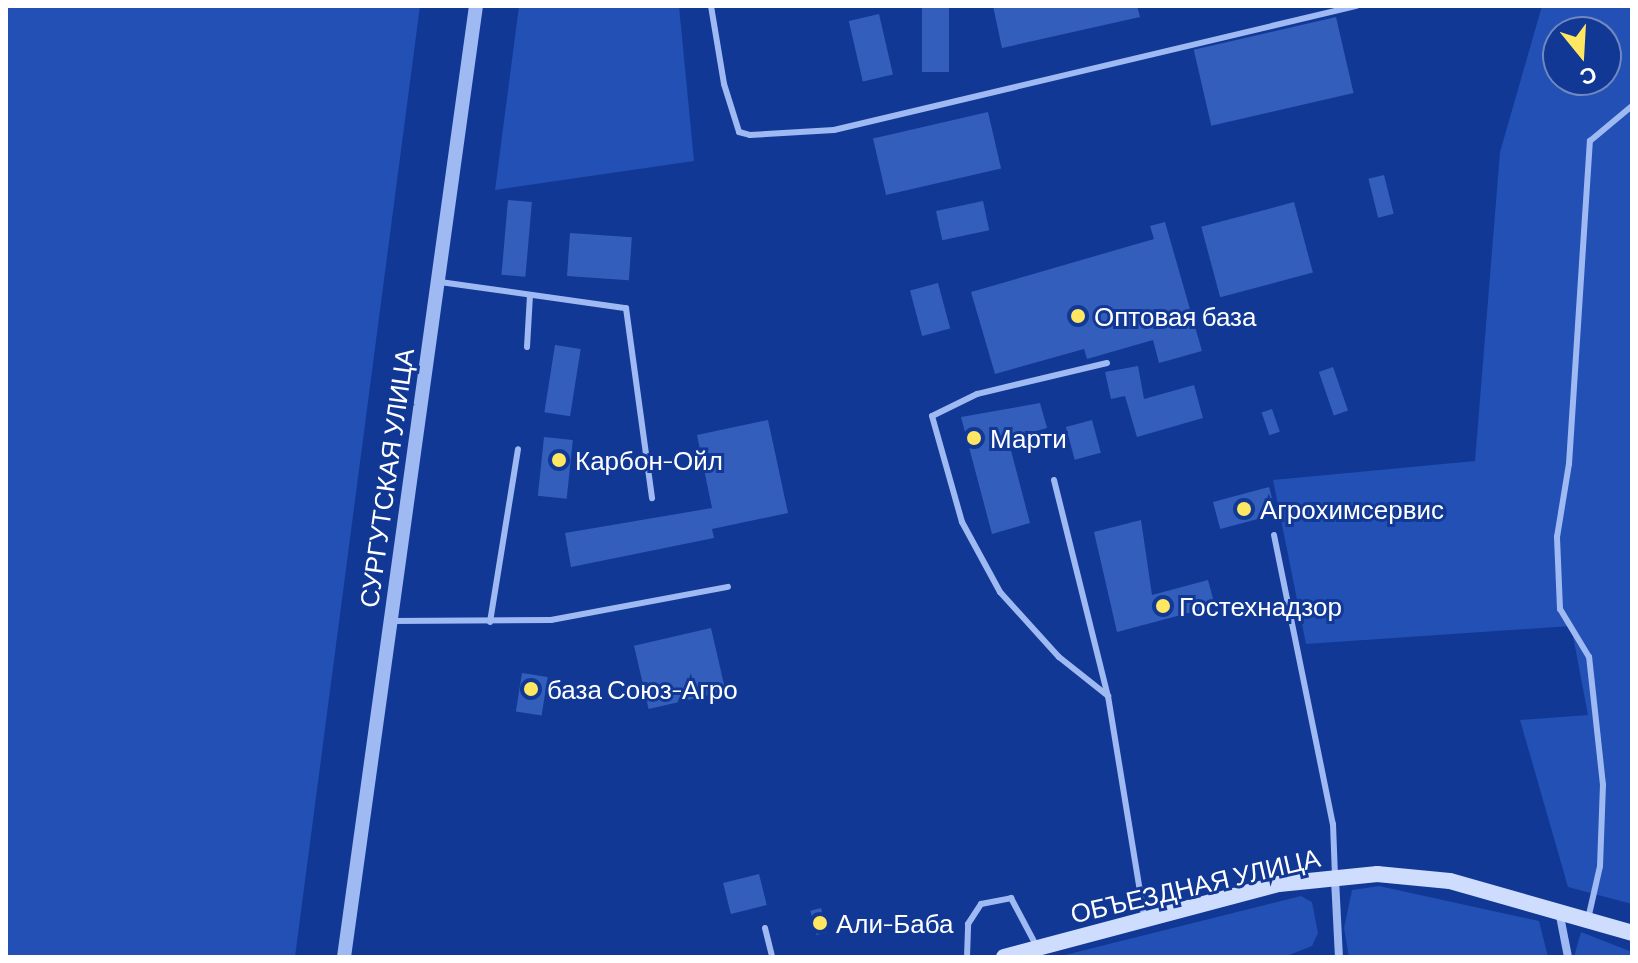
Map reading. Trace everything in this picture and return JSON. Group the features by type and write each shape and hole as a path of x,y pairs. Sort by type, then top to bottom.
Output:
{"main road":[{"name":"ОБЪЕЗДНАЯ УЛИЦА","path":"1004,957 1145,920 1335,876 1450,881 1632,933"}],"street":[{"name":"СУРГУТСКАЯ УЛИЦА","path":"344,957 476,6"},
{"path":"1335,876 1340,957"},
{"path":"1559,910 1568,957"}],"lane":[{"path":"711,6 724,84 739,132 750,135 834,130 1356,6"},
{"path":"1588,919 1600,866 1599,732 1589,657 1560,609 1557,537 1569,464 1590,141 1632,106"},
{"path":"438,282 626,308 652,498"},
{"path":"527,347 530,295"},
{"path":"1107,363 977,394 932,416 962,522 1000,592 1059,657 1108,696"},
{"path":"490,622 518,449"},
{"path":"1054,480 1108,696 1145,920"},
{"path":"1274,535 1333,824 1335,876"},
{"path":"391,621 551,620 728,587"},
{"path":"967,957 968,924 981,904 1011,898 1038,948"},
{"path":"765,928 772,957"}],"shaded area":[{"path":"6,6 420,6 295,957 6,957"},
{"path":"519,6 679,6 694,161 495,190"},
{"path":"1542,6 1632,6 1632,904 1568,887 1520,720 1588,715 1571,626 1306,644 1273,480 1475,461 1500,152"},
{"path":"1379,886 1539,921 1548,957 1349,957 1344,928 1352,890"},
{"path":"1301,896 1312,902 1318,933 1312,946 1284,957 1057,957"},
{"path":"1581,932 1632,952 1632,957 1574,957"}],"building":[{"path":"922,6 949,6 949,72 922,72"},
{"path":"993,6 1137,6 1140,17 1002,48"},
{"path":"879,14 893,74 863,81 849,21"},
{"path":"1336,17 1354,93 1211,126 1194,50"},
{"path":"988,112 1001,169 886,195 873,139"},
{"path":"1384,175 1394,214 1378,218 1368,179"},
{"path":"508,200 532,202 525,277 501,275"},
{"path":"983,201 989,230 942,240 936,211"},
{"path":"1294,202 1313,273 1220,297 1201,227"},
{"path":"1165,222 1202,351 1159,363 1153,340 1087,359 1084,349 995,374 971,292 1154,239 1150,226"},
{"path":"570,233 632,237 629,280 567,276"},
{"path":"938,283 950,328 922,336 910,291"},
{"path":"555,345 581,349 570,416 544,412"},
{"path":"1138,366 1144,399 1194,385 1203,418 1137,437 1125,396 1111,399 1105,372"},
{"path":"1333,367 1348,410 1334,415 1319,372"},
{"path":"1040,403 1047,428 1008,439 1030,523 992,534 961,417"},
{"path":"1272,409 1280,432 1269,435 1262,413"},
{"path":"768,420 788,513 712,529 714,538 571,567 565,533 712,508 697,435"},
{"path":"1092,420 1101,453 1075,460 1066,427"},
{"path":"544,437 573,440 567,499 538,496"},
{"name":"Агрохимсервис","path":"1269,487 1276,514 1220,529 1213,502"},
{"path":"1141,520 1152,595 1208,580 1215,606 1117,632 1094,532"},
{"path":"711,628 726,691 649,709 634,646"},
{"path":"522,673 548,677 542,716 516,712"},
{"path":"759,874 767,905 731,914 723,883"},
{"path":"821,908 827,932 816,935 810,911"}],"place":[{"name":"Оптовая база","path":"1078,316"},
{"name":"Марти","path":"974,438"},
{"name":"Карбон-Ойл","path":"559,460"},
{"name":"Агрохимсервис","path":"1244,509"},
{"name":"Гостехнадзор","path":"1163,606"},
{"name":"база Союз-Агро","path":"531,689"},
{"name":"Али-Баба","path":"820,923"}]}
